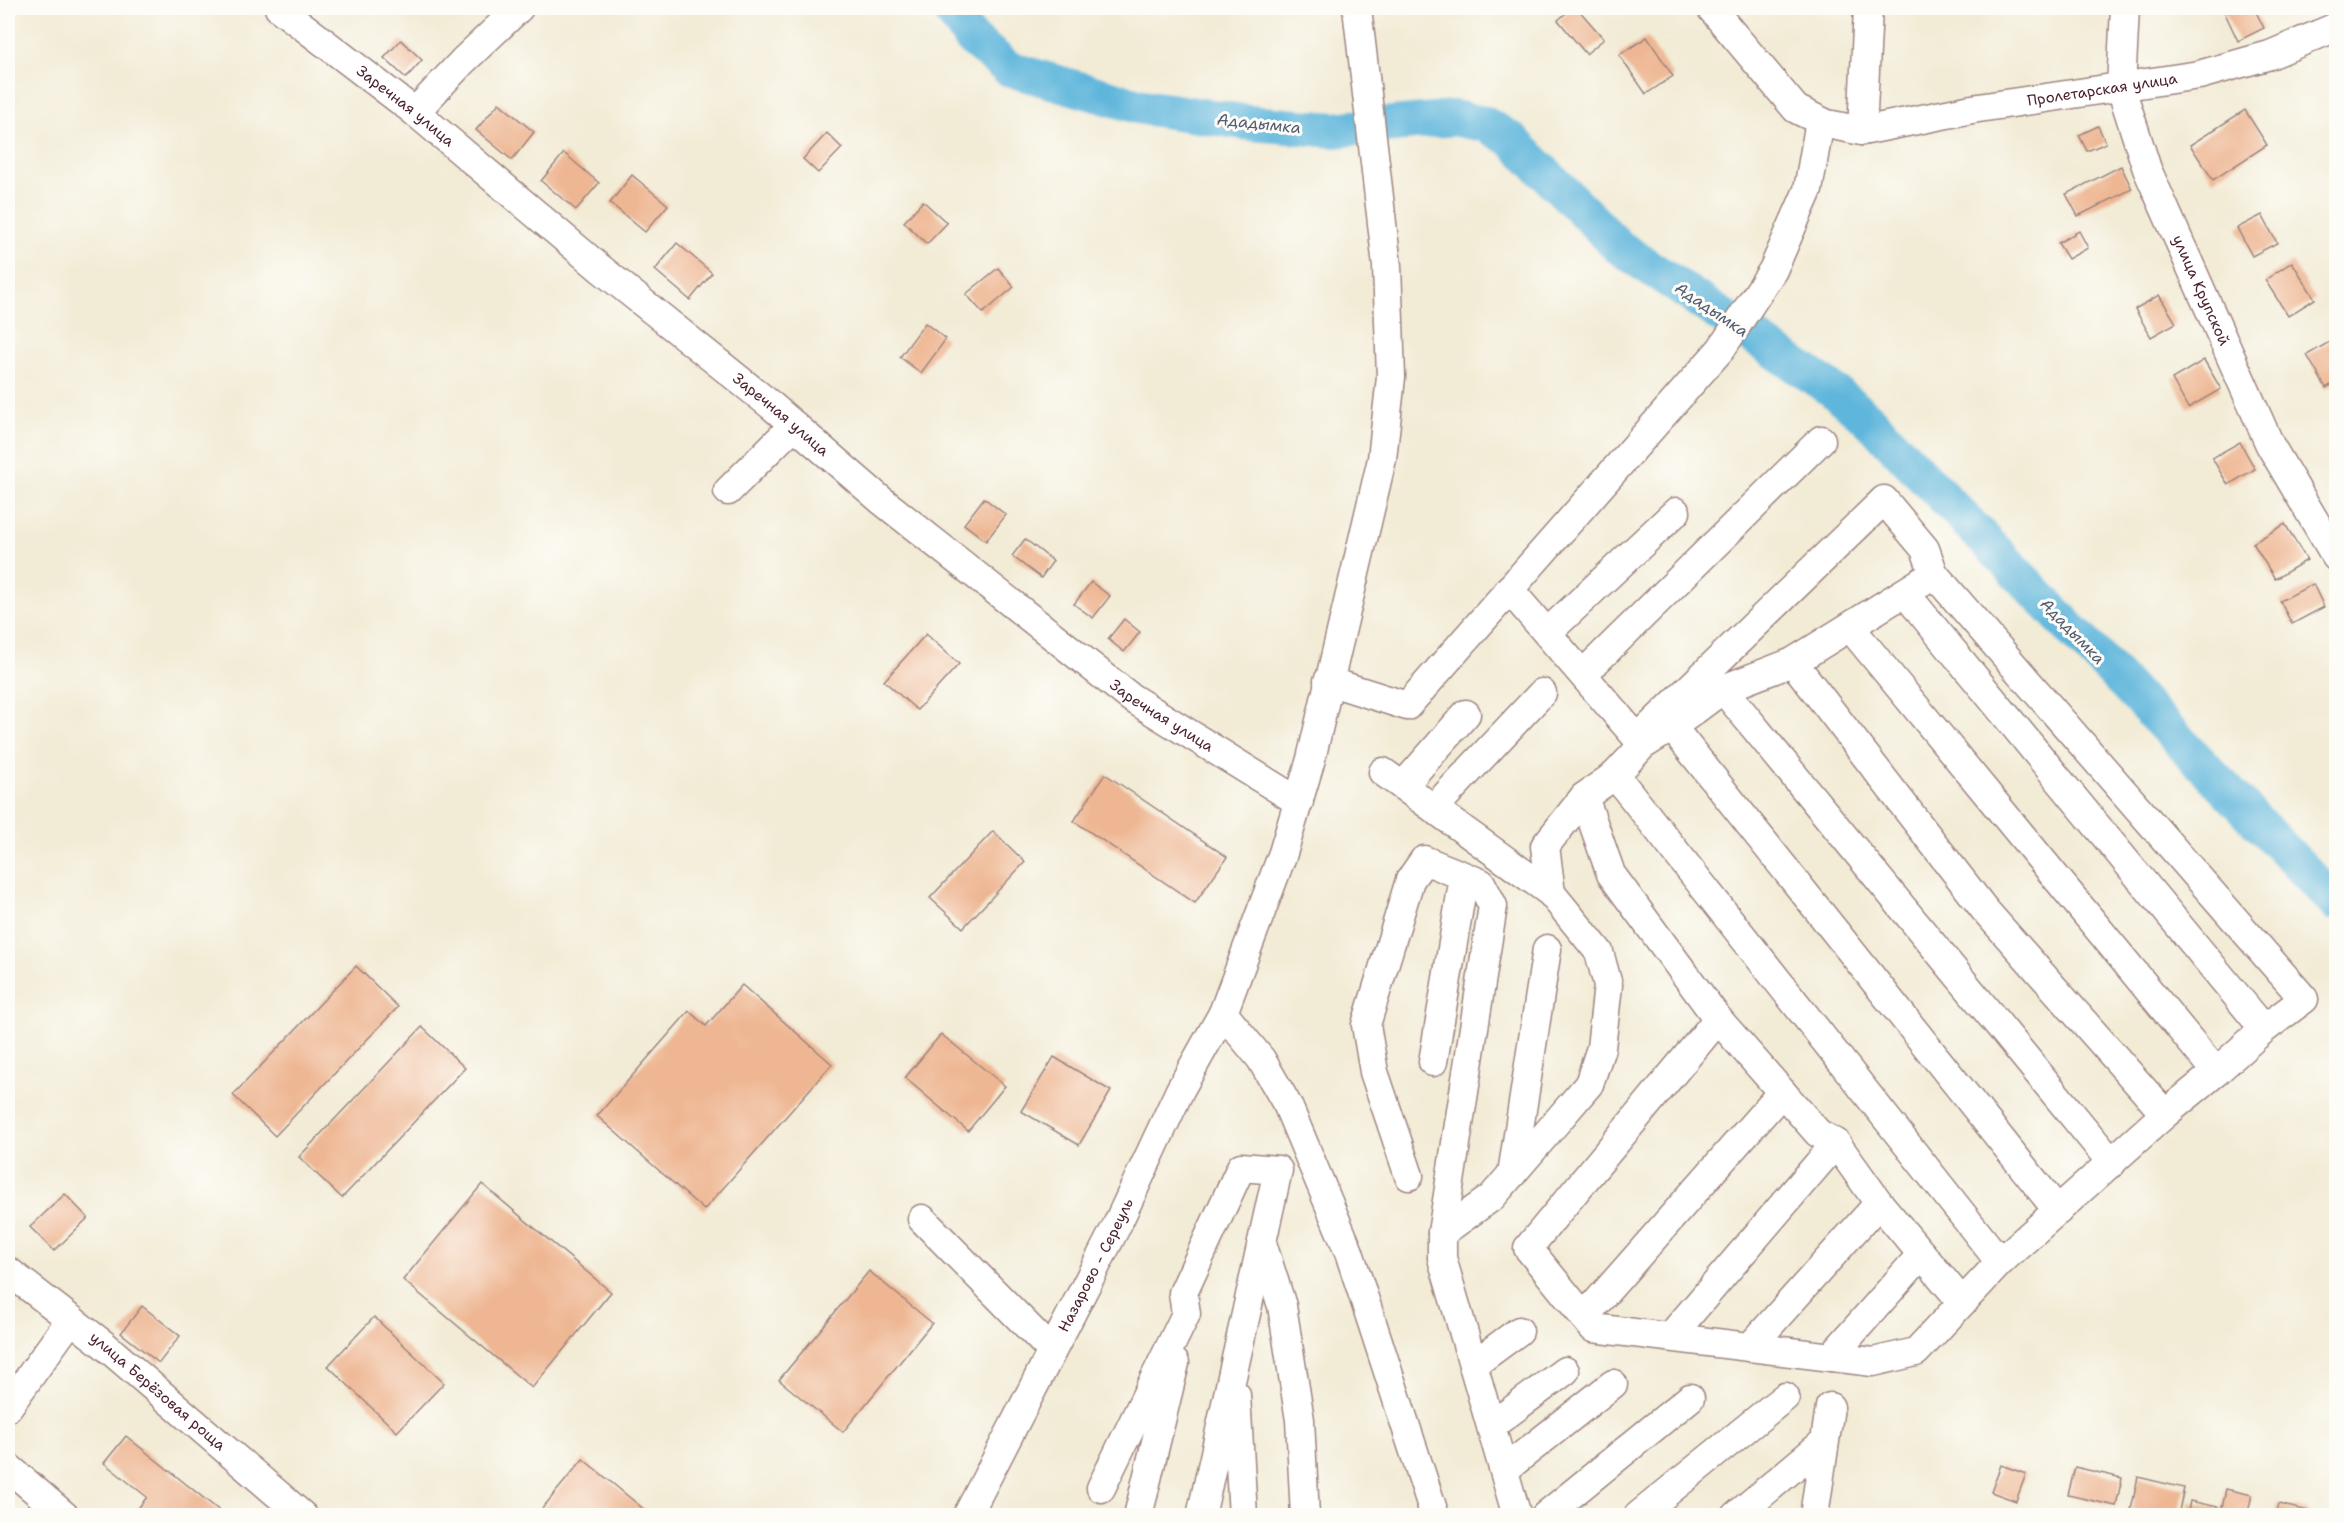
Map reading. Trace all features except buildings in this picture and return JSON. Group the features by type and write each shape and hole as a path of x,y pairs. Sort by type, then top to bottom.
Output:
{"street":[{"name":"Заречная улица","path":"279,8 415,112 601,269 794,425 881,500 1130,697 1299,802"},
{"path":"415,112 463,61 519,8"},
{"name":"Назарово - Сереуль","path":"967,1515 1116,1227 1180,1090 1223,1013 1283,853 1299,802 1382,459 1391,376 1387,266 1357,8"},
{"path":"1711,8 1796,110 1820,121 1862,131 1868,8"},
{"name":"улица Крупской","path":"2125,8 2121,88 2147,169 2270,445 2337,557"},
{"name":"Пролетарская улица","path":"1862,131 1972,109 2199,75 2270,55 2337,27"},
{"path":"1328,681 1407,706 1618,465 1674,405 1721,349 1773,270 1808,190 1820,121"},
{"path":"728,491 794,425"},
{"path":"1583,674 1821,440"},
{"path":"1551,893 1545,846 1584,797 1615,775 1641,742 1884,500 1925,549 1934,574 2304,999 2264,1029 2165,1114 2000,1262 1916,1352 1873,1362 1593,1328 1528,1248 1718,1020"},
{"path":"1547,633 1676,512"},
{"path":"1641,742 1672,727 1723,689 1792,662 1934,574"},
{"path":"1509,589 1641,742"},
{"path":"1905,593 2264,1029"},
{"path":"1850,627 2216,1072"},
{"path":"1792,662 1984,909 2165,1114"},
{"path":"1723,689 2112,1163"},
{"path":"1434,808 1542,693"},
{"path":"1442,1233 1492,1197 1589,1084 1601,1048 1608,985 1599,952 1551,893 1393,779 1466,714"},
{"path":"1672,727 2058,1211"},
{"path":"1615,775 2000,1262"},
{"path":"1584,797 1611,874 1718,1020 1818,1133 1836,1143 1879,1203 1962,1302"},
{"path":"1409,1176 1374,1072 1366,1025 1410,880 1424,860 1480,883 1493,906 1442,1233 1442,1258 1517,1515"},
{"path":"1433,1062 1464,877"},
{"path":"1512,1174 1547,949"},
{"path":"1223,1013 1261,1059 1288,1106 1349,1252 1435,1515"},
{"path":"1584,1317 1782,1092"},
{"path":"1670,1337 1836,1143"},
{"path":"1138,1515 1186,1314 1183,1293 1240,1167 1278,1170 1201,1515"},
{"path":"1750,1347 1879,1203"},
{"path":"922,1219 1052,1351"},
{"path":"1261,1242 1282,1306 1300,1420 1305,1515"},
{"path":"1831,1357 1922,1254"},
{"name":"улица Берёзовая роща","path":"8,1271 103,1344 303,1515"},
{"path":"1277,1386 1282,1306"},
{"path":"1101,1488 1186,1314"},
{"path":"8,1407 71,1319"},
{"path":"1473,1365 1519,1331"},
{"path":"1234,1360 1243,1515"},
{"path":"1491,1426 1565,1371"},
{"path":"1504,1470 1613,1384"},
{"path":"1638,1515 1785,1397"},
{"path":"1545,1515 1690,1398"},
{"path":"1814,1515 1830,1407"},
{"path":"1311,1515 1319,1424"},
{"path":"1736,1515 1824,1442"},
{"path":"8,1467 65,1515"}],"waterway":[{"name":"Ададымка","path":"949,8 971,38 1009,69 1142,107 1250,123 1335,130 1453,118 1485,124 1511,139 1619,247 1830,388 1867,418 2336,903"}]}
